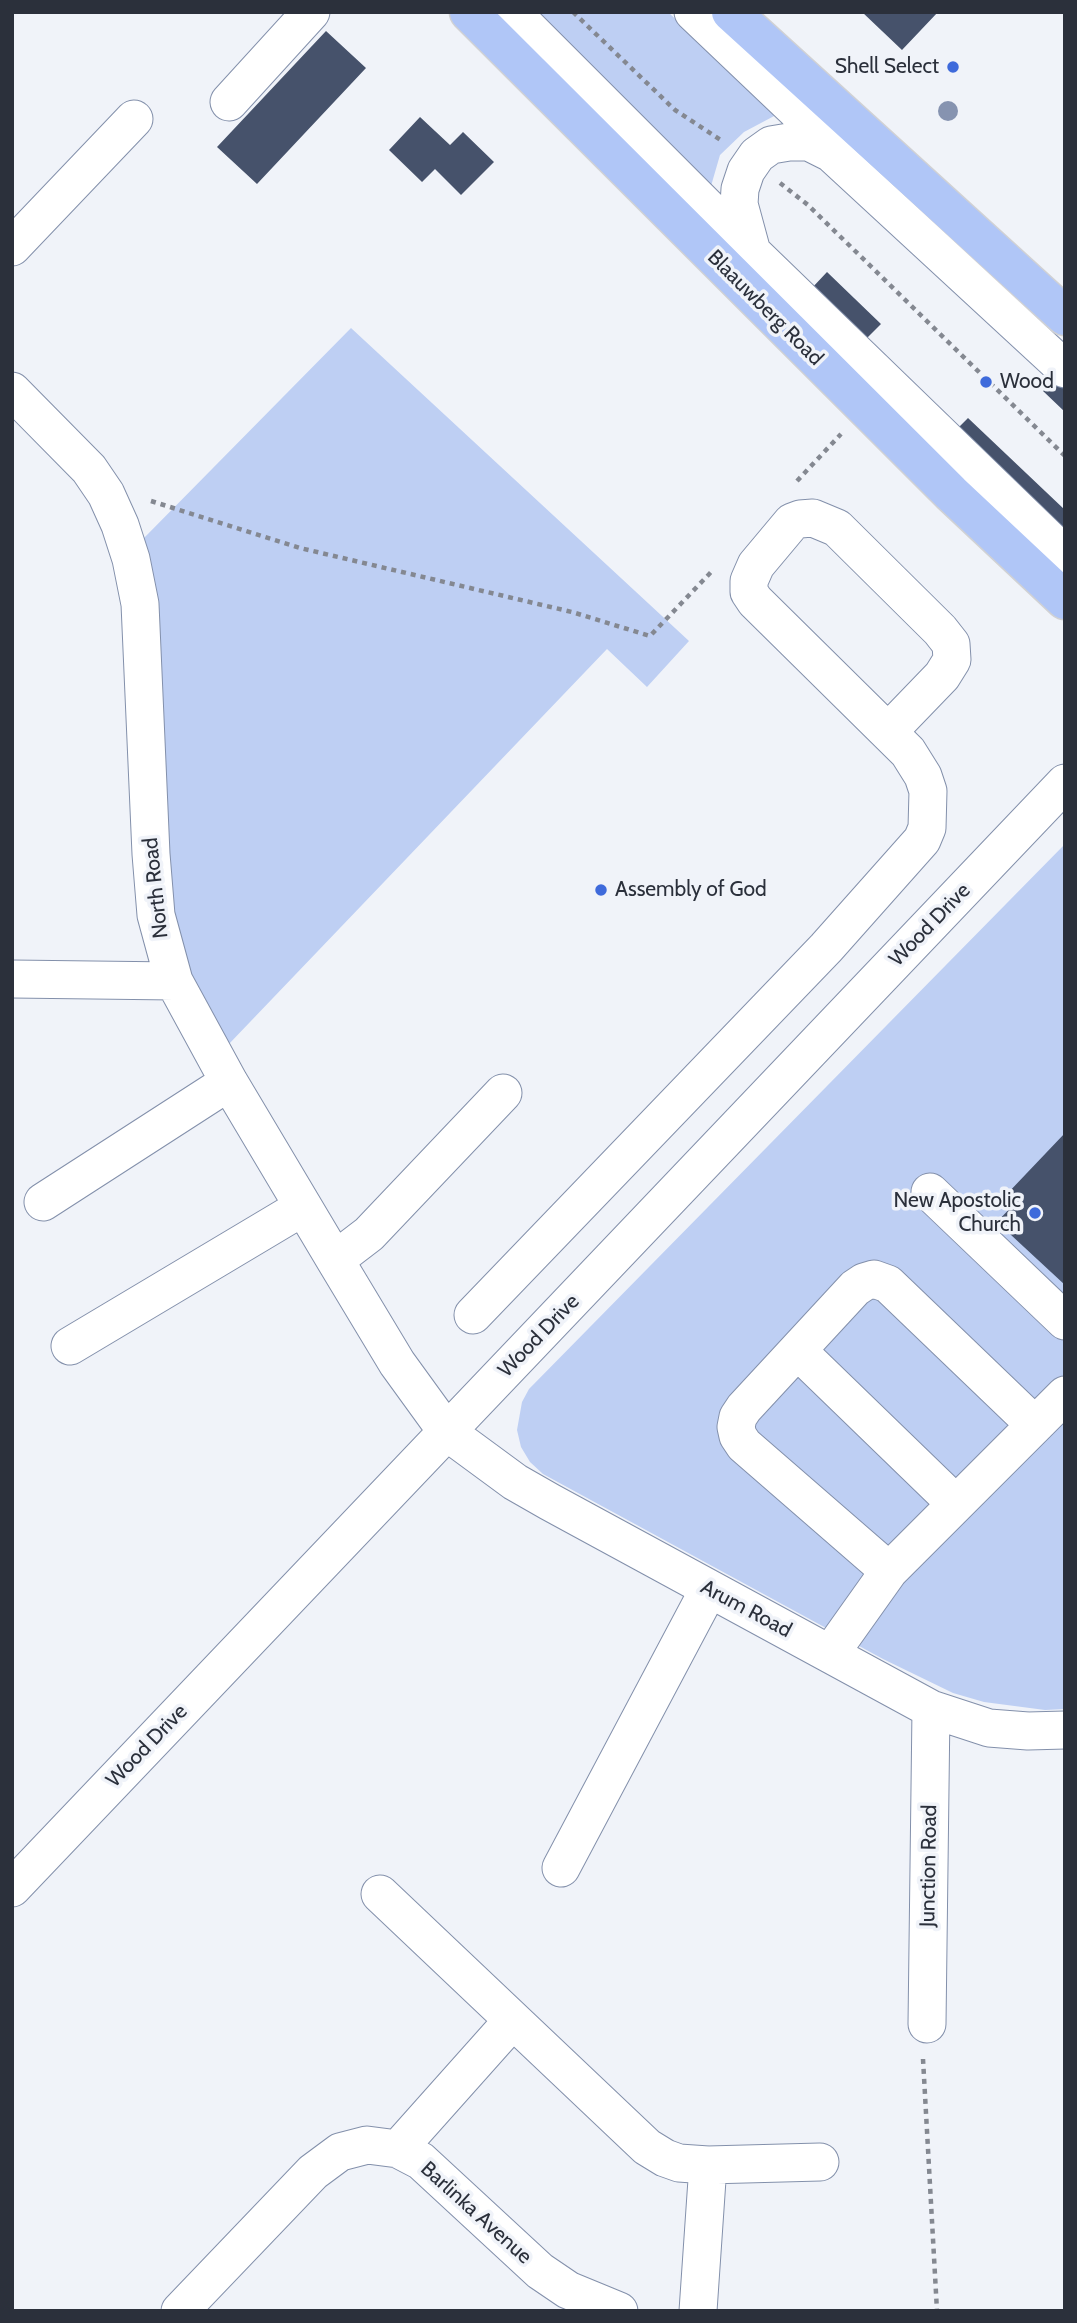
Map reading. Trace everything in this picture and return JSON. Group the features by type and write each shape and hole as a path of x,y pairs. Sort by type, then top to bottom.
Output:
{"main road":[{"name":"Blaauwberg Road","path":"469,12 951,493 1065,600"},
{"path":"731,12 1065,316"}],"street":[{"path":"229,102 311,12"},
{"path":"512,12 752,253 1065,555"},
{"path":"693,12 796,110 831,153 1065,369"},
{"path":"12,247 134,119"},
{"path":"752,253 739,204 740,189 750,164 757,155 771,145 789,142 808,142 831,153"},
{"name":"North Road","path":"12,391 89,469 106,494 131,559 140,604 156,915 174,981 229,1082 397,1363 447,1432"},
{"path":"473,1315 826,948 922,841 927,828 928,791 923,776 908,752 755,601 749,592 749,581 756,565 792,523 800,519 813,518 837,528 951,644 952,660 942,676 888,732"},
{"name":"Wood Drive","path":"12,1888 1065,783"},
{"path":"12,979 174,981"},
{"path":"43,1202 229,1082"},
{"path":"696,1083 739,1126"},
{"path":"335,1260 369,1234 503,1093"},
{"path":"930,1192 1065,1321"},
{"path":"70,1346 303,1207"},
{"path":"889,1571 744,1445 736,1427 744,1408 855,1289 874,1279 888,1284 1035,1425"},
{"path":"798,1351 957,1504"},
{"path":"830,1654 889,1571 1065,1395"},
{"name":"Arum Road","path":"447,1432 515,1482 931,1709 989,1728 1065,1730"},
{"path":"561,1868 709,1590"},
{"name":"Junction Road","path":"927,2024 931,1709"},
{"path":"380,1894 647,2147 665,2158 708,2165 820,2162"},
{"path":"398,2149 513,2020"},
{"name":"Barlinka Avenue","path":"180,2311 313,2172 340,2152 367,2145 398,2149 421,2161 540,2272 568,2290 620,2311"},
{"path":"698,2311 708,2165"}],"path":[{"path":"573,12 675,110 808,205 1065,456"},
{"path":"120,525 151,501 300,548 572,612 650,636 669,616"},
{"path":"927,2024 923,2050 937,2311"}],"shaded area":[{"path":"529,12 668,12 776,115 744,132 720,155 711,186"},
{"path":"351,328 689,641 647,687 607,649 228,1045 196,989 175,930 143,539"},
{"path":"1065,844 1065,1709 1045,1710 984,1702 953,1693 883,1659 543,1474 530,1462 521,1447 517,1430 522,1402 529,1389"}],"building":[{"path":"862,12 938,12 902,50"},
{"path":"326,31 366,68 257,184 217,147"},
{"path":"420,117 450,145 463,132 494,162 461,195 435,169 422,182 389,150"},
{"path":"827,272 881,324 865,340 811,289"},
{"path":"1056,378 1065,387 1065,412 1043,391"},
{"path":"968,418 1065,510 1065,530 958,428"},
{"name":"New Apostolic Church","path":"1065,1133 1065,1285 997,1222 1014,1204 1006,1195"}],"place":[{"name":"Shell Select","path":"953,67"},
{"name":"Wood","path":"986,382"},
{"name":"Assembly of God","path":"601,890"},
{"name":"New Apostolic Church","path":"1035,1213"}]}
